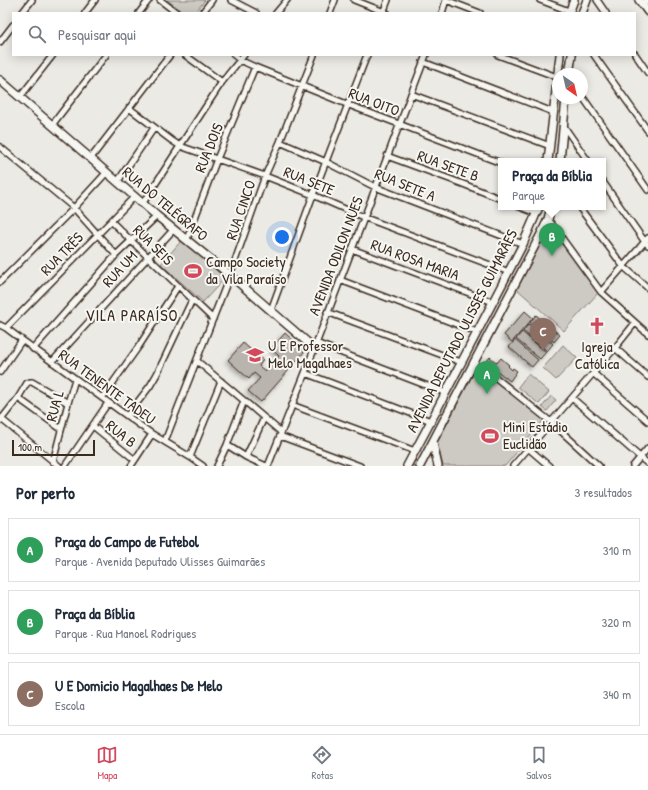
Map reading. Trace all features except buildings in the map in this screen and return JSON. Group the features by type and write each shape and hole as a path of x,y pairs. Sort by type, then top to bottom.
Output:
{"street":[{"path":"23,12 32,0"},
{"path":"86,12 95,0"},
{"path":"140,12 149,0"},
{"path":"160,0 177,12"},
{"path":"203,12 212,0"},
{"path":"231,0 254,12"},
{"path":"277,12 287,0"},
{"path":"330,12 335,0"},
{"path":"354,0 384,12 388,0"},
{"path":"442,12 446,0 477,12"},
{"path":"540,0 569,12 574,0"},
{"path":"582,12 587,0"},
{"path":"597,0 605,12"},
{"path":"640,0 648,12"},
{"path":"0,42 12,26"},
{"path":"636,55 648,73"},
{"path":"20,97 52,56"},
{"path":"52,125 105,56"},
{"path":"91,158 169,56"},
{"path":"186,56 222,82"},
{"name":"RUA OITO","path":"235,56 255,67 349,105 498,162"},
{"path":"144,203 222,82 243,56"},
{"name":"RUA CINCO","path":"164,441 230,275 265,176 314,56"},
{"path":"271,310 313,195 367,56"},
{"name":"AVENIDA ODILON NUES","path":"267,466 305,373 363,217 426,56"},
{"path":"501,56 552,75"},
{"path":"558,68 560,56"},
{"path":"570,68 572,56"},
{"path":"595,56 648,131"},
{"path":"423,62 553,112"},
{"name":"RUA DOIS","path":"187,239 255,67"},
{"name":"RUA DO TELÉGRAFO","path":"0,80 134,196 315,345"},
{"path":"411,94 550,146"},
{"path":"548,158 555,104"},
{"path":"560,158 565,104"},
{"path":"588,104 648,190"},
{"name":"RUA SETE","path":"129,108 180,146 265,176 363,217 509,272"},
{"path":"563,125 586,158"},
{"path":"118,181 154,128"},
{"name":"RUA SETE A","path":"280,142 326,162 375,187 523,244"},
{"path":"0,147 74,208 116,255"},
{"name":"RUA SETE B","path":"387,156 498,198"},
{"path":"0,282 74,208 107,172"},
{"path":"601,292 647,241 606,186"},
{"name":"RUA TRÊS","path":"6,328 134,196"},
{"name":"AVENIDA DEPUTADO ULISSES GUIMARÃES","path":"407,466 509,272 523,244 537,210"},
{"name":"AVENIDA DEPUTADO ULISSES GUIMARÃES","path":"420,466 542,232 550,210"},
{"path":"581,210 623,266 648,288"},
{"path":"34,349 116,255 158,216"},
{"path":"548,219 601,292 648,334"},
{"name":"RUA SEIS","path":"111,221 213,319"},
{"name":"RUA UM","path":"52,362 174,229"},
{"name":"RUA ROSA MARIA","path":"352,249 493,302"},
{"path":"340,280 477,332"},
{"path":"102,398 139,346 178,286"},
{"path":"127,416 146,392 157,374 192,300"},
{"path":"328,312 461,362"},
{"path":"513,466 635,323"},
{"name":"RUA TENENTE TADEU","path":"0,325 152,434 202,466"},
{"path":"0,372 22,340"},
{"path":"315,345 446,392"},
{"path":"469,348 479,352"},
{"path":"615,348 648,377"},
{"path":"197,361 281,434 360,466"},
{"path":"486,370 551,422 599,466"},
{"path":"305,373 431,421"},
{"path":"593,373 648,421"},
{"name":"RUA L","path":"53,462 75,379"},
{"path":"190,457 221,381"},
{"path":"59,466 1,420 18,398 27,383 30,382 68,404"},
{"path":"18,398 62,429"},
{"path":"572,398 648,464"},
{"path":"217,466 244,401"},
{"path":"65,466 108,403"},
{"path":"292,405 415,451"},
{"path":"246,457 264,418"},
{"name":"RUA B","path":"93,426 135,460"},
{"path":"131,466 152,434"},
{"path":"433,443 438,466"},
{"path":"227,445 246,457 267,466"},
{"path":"528,448 549,466"},
{"path":"633,466 648,448"}],"shaded area":[{"path":"167,0 205,0 196,12 184,12"},
{"path":"548,223 598,293 564,331 517,289"},
{"name":"Campo Society da Vila Paraíso","path":"182,240 225,278 203,302 161,264"},
{"path":"563,345 577,358 556,380 543,368"},
{"name":"Mini Estádio Euclidão","path":"477,367 544,420 505,466 443,466 437,443"},
{"path":"528,374 549,392 539,404 518,387"},
{"path":"551,396 556,400 547,411 542,407"}],"place":[{"name":"Praça da Bíblia","path":"552,256"},
{"name":"Campo Society da Vila Paraíso","path":"193,271"},
{"name":"Igreja Católica","path":"597,326"},
{"name":"U E Domicio Magalhaes De Melo","path":"543,351"},
{"name":"U E Professor Melo Magalhaes","path":"255,355"},
{"name":"Praça do Campo de Futebol","path":"487,394"},
{"name":"Mini Estádio Euclidão","path":"490,436"}],"district":[{"name":"VILA PARAÍSO","path":"132,315"}]}
